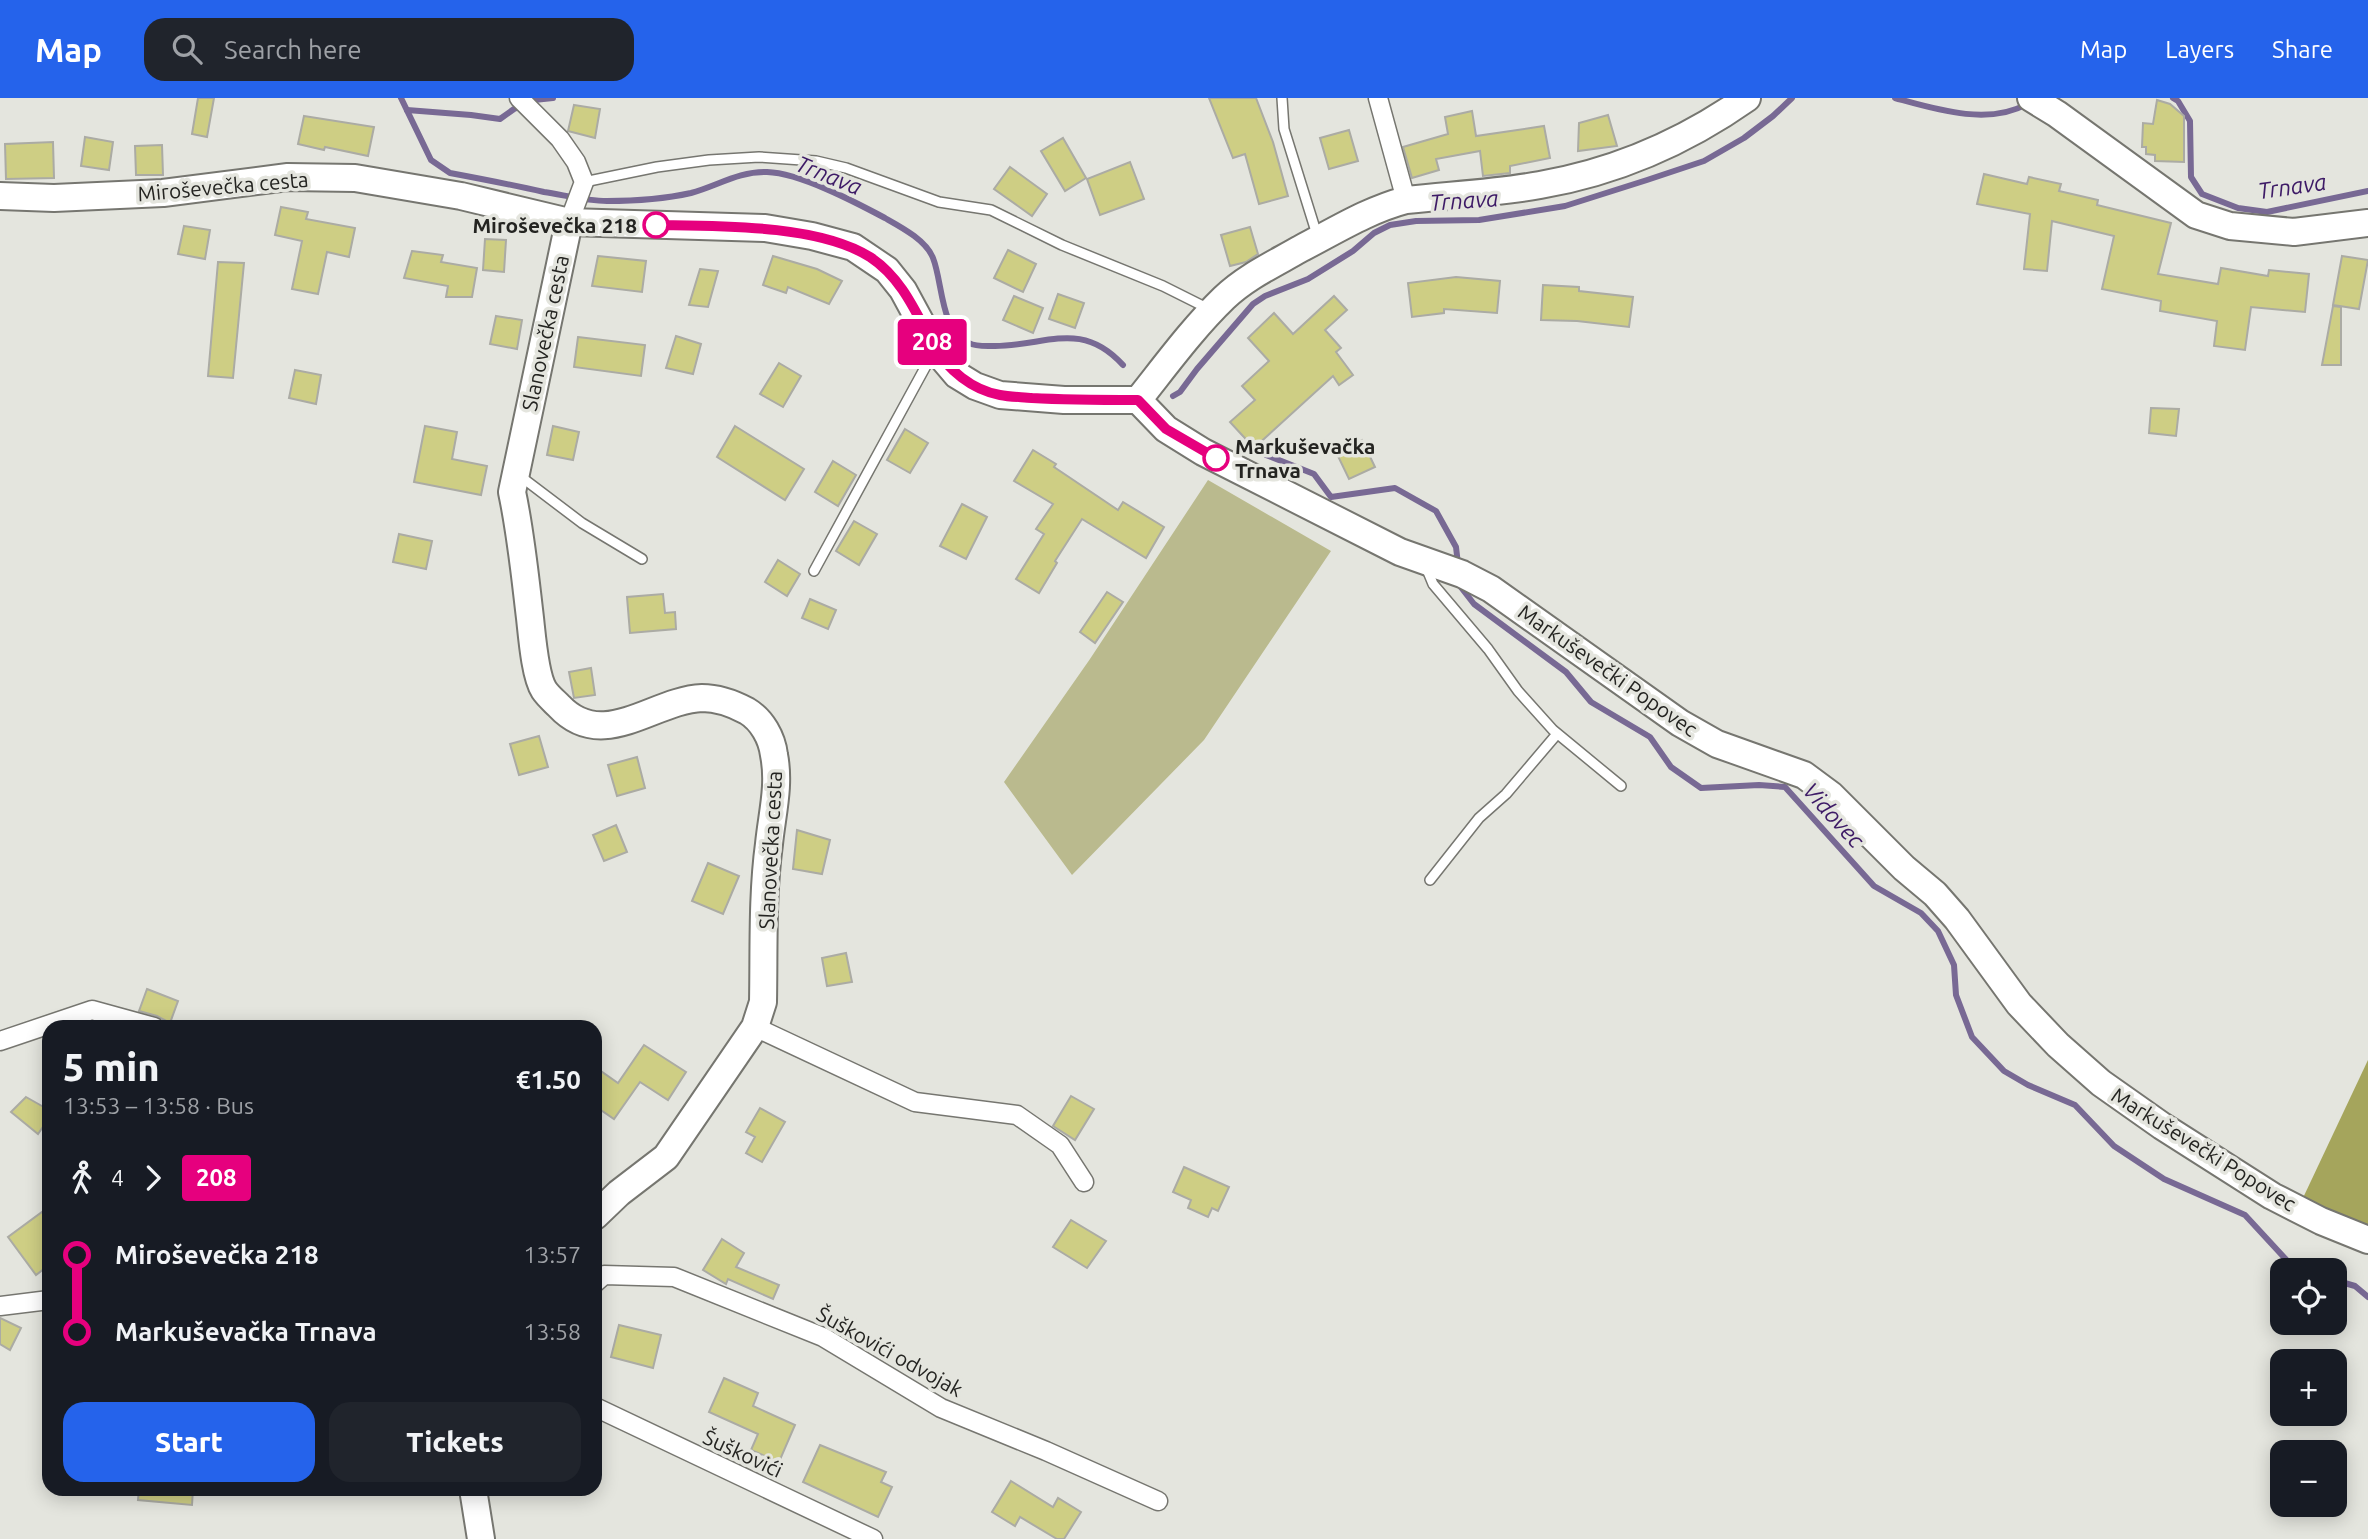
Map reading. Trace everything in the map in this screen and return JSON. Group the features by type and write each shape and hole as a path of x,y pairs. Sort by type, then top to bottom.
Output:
{"street":[{"path":"1378,98 1406,200"},
{"path":"1138,400 1226,296 1262,269 1385,206 1406,200 1540,185 1600,171 1679,139 1748,98"},
{"path":"522,101 560,139 576,162 584,185 573,214"},
{"path":"2038,102 2196,215 2230,226 2294,232 2368,223"},
{"name":"Miroševečka cesta","path":"0,195 54,198 163,193 288,177 355,178 573,214 765,228 811,236 853,247 887,270 903,290 935,348 957,375 975,386 1000,395 1064,400 1138,400"},
{"name":"Slanovečka cesta","path":"573,214 512,492 520,528 534,655 543,689 566,714 587,724 610,725 634,720 669,706 702,698 727,702 749,712 766,730 775,754 776,801 769,844 763,1002 755,1027 666,1157 602,1209"},
{"name":"Markuševečki Popovec","path":"1138,400 1166,429 1203,452 1336,521 1491,589 1680,723 1717,744 1804,775 1831,795 1904,869 1935,894 1957,919 2019,1004 2058,1045 2101,1083 2162,1126 2272,1196 2321,1221 2368,1240"},
{"path":"62,1020 92,1010 128,1020"},
{"path":"0,1041 42,1027"},
{"path":"755,1027 915,1102 1017,1115 1060,1145 1084,1182"},
{"name":"Šuškovići odvojak","path":"602,1277 674,1277 823,1337 941,1408 1158,1501"},
{"path":"0,1306 42,1298"},
{"name":"Šuškovići","path":"602,1410 873,1539"},
{"path":"473,1496 481,1539"}],"lane":[{"path":"1282,98 1284,129 1318,240"},
{"path":"584,185 657,167 709,160 758,157 816,162 846,169 939,202 991,210 1062,245 1163,286 1212,311"},
{"path":"814,571 935,348"},
{"path":"515,473 582,523 642,559"},
{"path":"1442,567 1433,584 1488,649 1518,691 1557,734 1621,786"},
{"path":"1430,880 1479,818 1506,794 1557,734"}],"green space":[{"path":"1208,480 1331,551 1204,740 1072,875 1004,782 1090,659"}],"shaded area":[{"path":"2368,1060 2368,1229 2302,1200"}],"building":[{"path":"198,98 214,98 207,137 192,134"},
{"path":"1209,98 1256,98 1273,142 1288,196 1259,204 1245,154 1233,158"},
{"path":"2157,100 2170,104 2184,116 2184,162 2155,161 2155,155 2146,154 2146,147 2142,147 2143,123 2153,124"},
{"path":"574,105 600,109 595,138 568,131"},
{"path":"1472,111 1476,136 1544,126 1550,158 1510,166 1510,173 1483,176 1480,151 1436,159 1439,170 1412,178 1403,147 1448,134 1445,117"},
{"path":"1608,115 1617,146 1578,151 1579,123"},
{"path":"304,116 374,127 368,156 298,144"},
{"path":"1349,130 1358,161 1329,169 1320,138"},
{"path":"85,137 113,142 109,170 81,166"},
{"path":"1063,138 1086,178 1065,191 1041,151"},
{"path":"53,142 54,178 6,179 5,144"},
{"path":"162,145 163,175 136,175 135,146"},
{"path":"1130,162 1144,199 1100,215 1087,179"},
{"path":"1010,167 1047,194 1032,216 994,189"},
{"path":"1984,174 2027,184 2029,177 2061,184 2059,191 2098,200 2097,205 2171,223 2158,274 2218,284 2221,268 2268,276 2269,270 2309,274 2305,312 2251,307 2245,350 2214,346 2217,321 2160,311 2161,301 2102,289 2114,236 2052,221 2047,271 2024,269 2030,214 1977,204"},
{"path":"281,207 308,212 306,219 355,228 349,257 327,252 318,294 292,289 302,241 275,235"},
{"path":"184,226 210,230 205,259 178,254"},
{"path":"1250,227 1258,254 1246,262 1230,266 1221,235"},
{"path":"485,239 506,240 504,272 483,270"},
{"path":"1008,250 1036,264 1023,292 994,278"},
{"path":"412,251 443,255 441,262 477,268 472,297 446,297 448,286 404,278"},
{"path":"598,256 646,261 642,292 592,286"},
{"path":"773,256 817,269 842,281 829,304 788,287 786,293 763,285"},
{"path":"2342,256 2368,260 2359,309 2333,305"},
{"path":"218,262 244,263 233,378 208,376"},
{"path":"700,269 718,271 708,307 689,305"},
{"path":"1456,277 1500,281 1497,313 1444,309 1444,313 1412,317 1408,283"},
{"path":"1543,285 1579,287 1579,291 1633,297 1629,327 1541,320"},
{"path":"1058,294 1084,303 1075,328 1049,319"},
{"path":"1014,296 1043,308 1033,333 1003,320"},
{"path":"1334,296 1347,310 1325,330 1341,348 1336,352 1353,375 1339,385 1333,376 1254,448 1230,422 1255,400 1242,386 1269,361 1248,338 1274,313 1293,334"},
{"path":"2333,306 2341,307 2341,365 2322,365"},
{"path":"496,316 522,320 517,349 490,344"},
{"path":"676,336 701,344 693,374 666,368"},
{"path":"578,337 645,345 641,376 574,367"},
{"path":"779,363 801,376 783,407 760,394"},
{"path":"295,370 321,375 316,404 289,398"},
{"path":"2151,408 2179,409 2176,436 2149,433"},
{"path":"425,426 457,432 452,459 487,466 481,495 414,482"},
{"path":"553,426 579,432 573,460 547,455"},
{"path":"735,426 804,469 785,500 717,457"},
{"path":"905,429 928,443 910,473 887,460"},
{"path":"1362,440 1375,467 1349,479 1336,452"},
{"path":"1033,450 1118,510 1123,502 1164,527 1146,558 1082,519 1055,561 1057,563 1039,593 1016,579 1044,534 1036,529 1053,504 1014,481"},
{"path":"833,461 856,475 838,506 815,492"},
{"path":"962,504 987,517 966,559 940,546"},
{"path":"854,521 877,534 859,565 836,551"},
{"path":"399,534 432,541 426,569 393,562"},
{"path":"778,560 800,574 787,596 765,582"},
{"path":"1107,592 1123,602 1095,643 1080,632"},
{"path":"663,594 665,613 675,612 676,629 630,633 627,597"},
{"path":"810,599 836,610 828,629 802,618"},
{"path":"591,668 595,695 574,698 569,672"},
{"path":"539,736 548,767 519,775 510,744"},
{"path":"637,757 645,788 617,796 608,765"},
{"path":"616,825 627,852 604,861 593,835"},
{"path":"797,830 830,840 822,874 793,869"},
{"path":"708,863 739,876 723,914 692,901"},
{"path":"846,953 852,982 827,986 822,958"},
{"path":"147,989 178,1001 171,1020 139,1011"},
{"path":"644,1045 686,1072 668,1100 640,1082 614,1119 602,1111 602,1072 618,1083"},
{"path":"1071,1096 1094,1109 1075,1140 1053,1126"},
{"path":"26,1097 42,1106 42,1128 38,1134 11,1112"},
{"path":"760,1108 785,1122 762,1162 746,1153 755,1137 746,1132"},
{"path":"1184,1167 1229,1187 1218,1211 1212,1208 1208,1217 1188,1208 1191,1200 1173,1192"},
{"path":"42,1212 42,1270 36,1275 8,1237"},
{"path":"1071,1220 1106,1241 1087,1268 1053,1247"},
{"path":"722,1239 744,1253 736,1267 779,1285 773,1299 728,1279 726,1284 703,1270"},
{"path":"0,1318 21,1328 10,1350 0,1344"},
{"path":"619,1325 661,1335 653,1368 611,1357"},
{"path":"724,1378 758,1393 753,1406 795,1425 779,1462 751,1450 758,1434 709,1412"},
{"path":"820,1445 886,1472 881,1482 892,1487 878,1517 803,1482"},
{"path":"1011,1481 1053,1507 1058,1498 1081,1512 1064,1539 1057,1539 1020,1517 1015,1526 992,1512"},
{"path":"138,1496 193,1496 192,1505 138,1500"}],"waterway":[{"name":"Trnava","path":"401,98 431,160 450,173 575,198 607,201 681,195 757,172 795,177 885,218 925,245 933,258 948,317 960,337 969,343 995,346 1062,338 1077,339 1108,351 1123,365"},
{"path":"407,110 500,119 534,100 553,98"},
{"name":"Trnava","path":"1173,396 1180,392 1253,304 1265,296 1308,279 1353,251 1374,233 1390,225 1416,221 1479,220 1565,206 1704,161 1744,138 1792,98"},
{"name":"Trnava","path":"1895,98 1944,111 1979,115 2012,111 2027,104"},
{"name":"Trnava","path":"2173,98 2178,101 2190,121 2191,177 2202,194 2238,208 2267,212 2368,191"},
{"name":"Vidovec","path":"1266,455 1314,474 1331,497 1395,488 1436,511 1456,547 1458,564"},
{"name":"Vidovec","path":"1460,582 1460,586 1474,604 1566,672 1591,702 1650,737 1671,767 1701,788 1759,785 1785,787 1874,886 1921,913 1938,931 1954,965 1956,995 1972,1037 2004,1071 2028,1085 2075,1105 2114,1146 2164,1179 2245,1215 2285,1258"},
{"name":"Vidovec","path":"2347,1284 2355,1286 2368,1297"}],"bus line":[{"name":"208","path":"656,225 765,228 853,247 887,270 903,290 935,348 957,375 975,386 1000,395 1064,400 1138,400 1166,429 1216,458"}],"place":[{"name":"Miroševečka 218","path":"656,225"},
{"name":"Markuševačka Trnava","path":"1216,458"}]}
